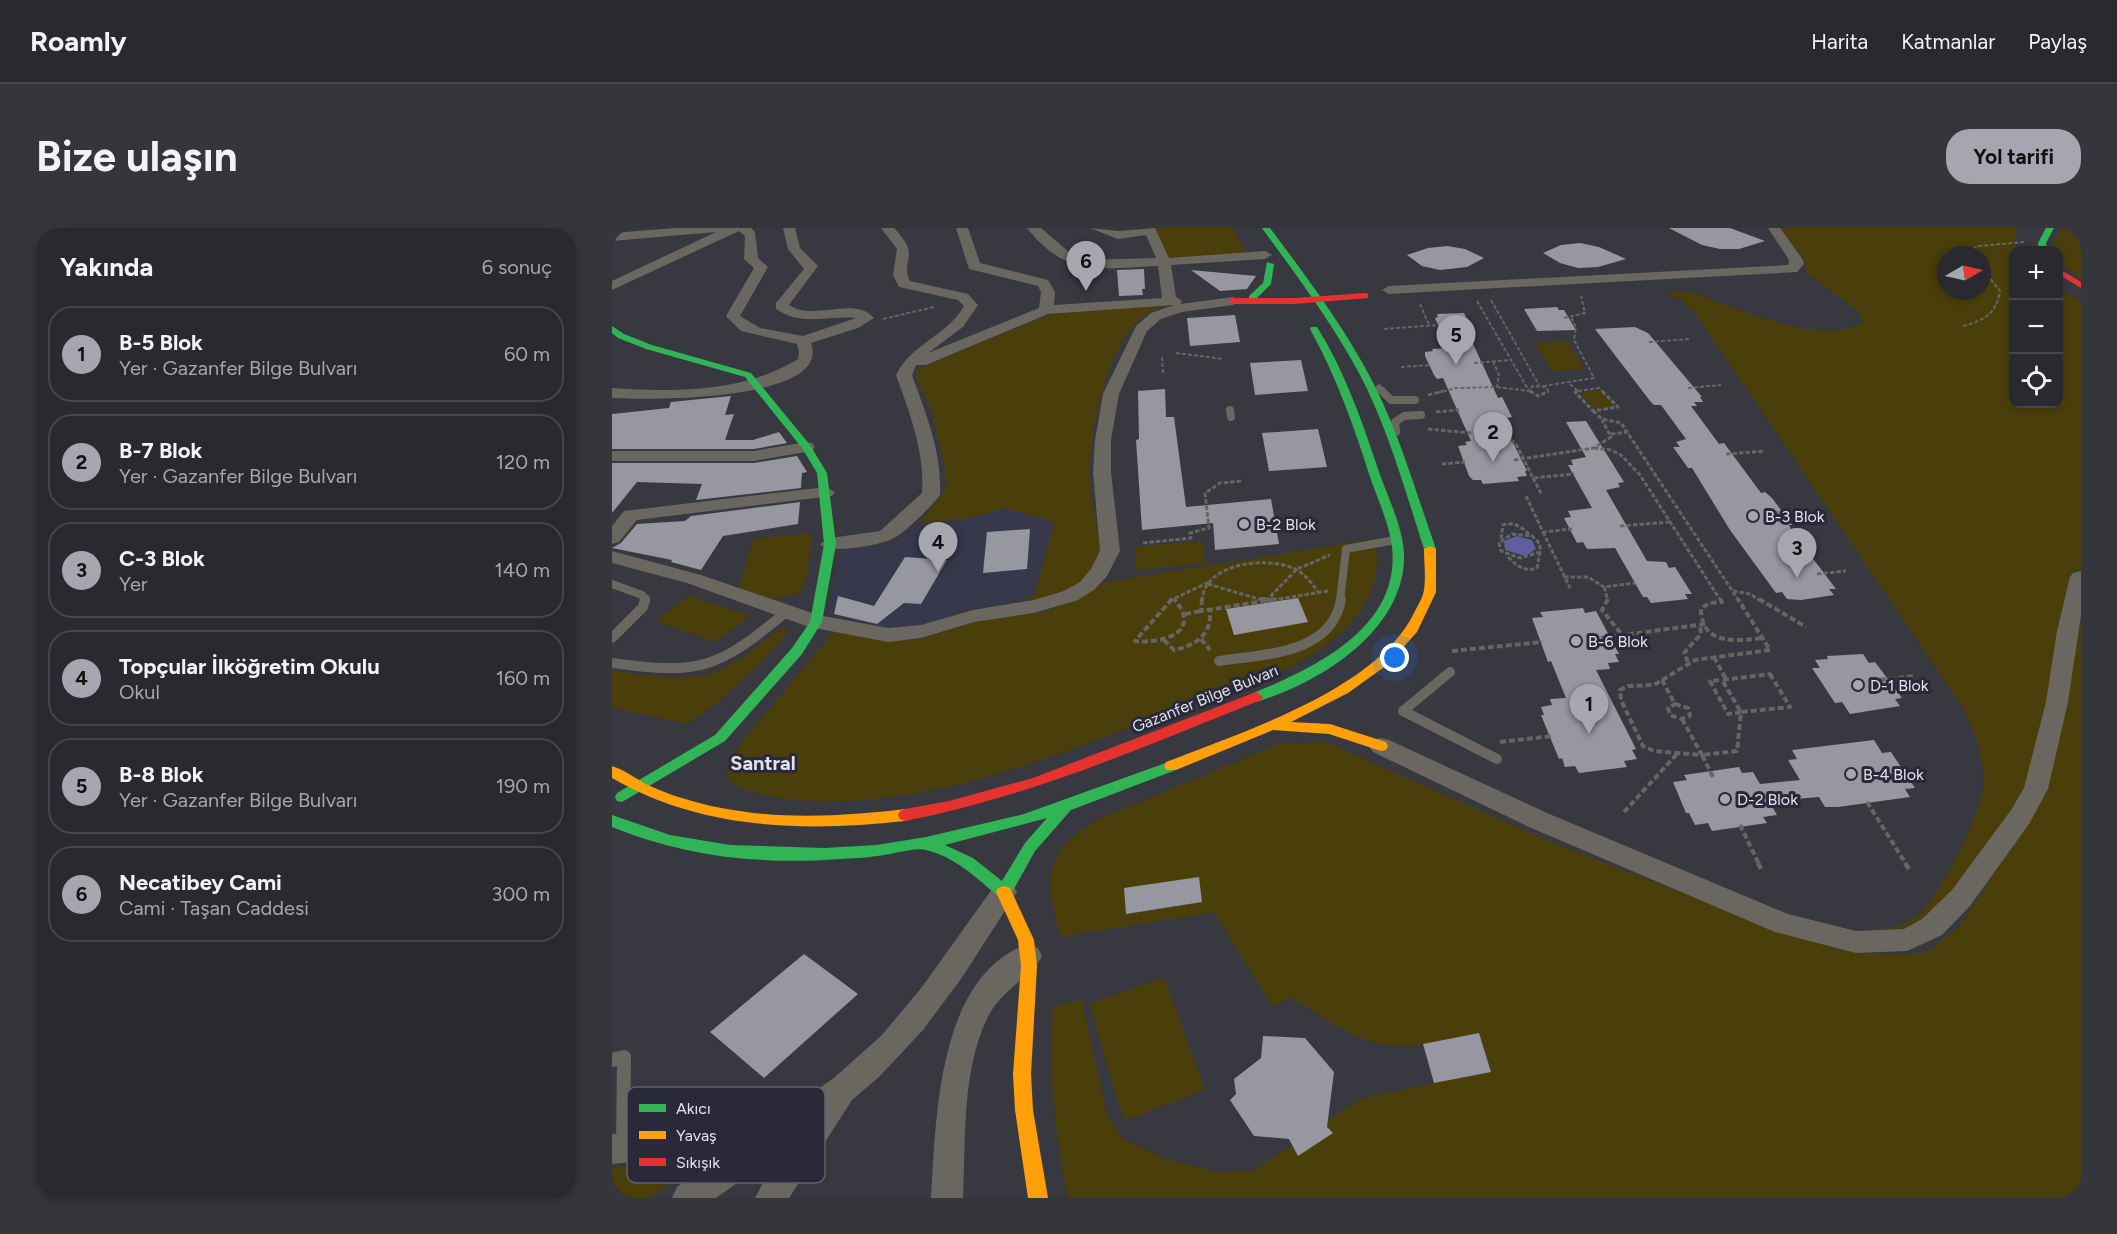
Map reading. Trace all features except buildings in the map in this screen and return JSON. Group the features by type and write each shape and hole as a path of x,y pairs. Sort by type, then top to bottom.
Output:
{"main road":[{"path":"612,821 658,839 718,849 820,855 871,853 930,845 1068,805 1262,727 1350,685 1378,666 1408,638 1424,612 1432,589 1430,547 1392,435 1322,290 1315,279 1284,251 1266,228"},
{"path":"2042,246 2050,228"},
{"path":"1252,300 1267,284 1265,255"},
{"name":"Gazanfer Bilge Bulvarı","path":"613,773 636,789 665,801 718,812 783,820 867,821 959,805 1047,778 1260,694 1320,668 1357,642 1371,628 1385,608 1396,581 1399,554 1351,402 1320,338 1265,255"},
{"path":"2063,273 2081,286"},
{"path":"2063,283 2081,295"},
{"path":"1233,301 1293,298 1322,290 1363,292 1389,290"},
{"path":"1342,335 1344,308 1363,292"},
{"path":"1252,300 1293,318 1320,338"},
{"path":"615,332 649,347 740,370 756,383 769,404 806,447 822,473 826,492 830,544 816,622 768,684 720,738 703,764"},
{"path":"1362,694 1378,666"},
{"path":"723,715 768,684"},
{"path":"1262,727 1307,724 1341,730 1381,746"},
{"path":"1364,726 1381,746"},
{"path":"612,804 720,738"},
{"path":"613,773 629,766"},
{"path":"705,794 718,812"},
{"path":"1004,892 1018,864 1040,831 1068,805"},
{"path":"624,841 658,839"},
{"path":"930,845 968,862 1004,892 1023,932 1028,956 1022,1074 1035,1192"}],"street":[{"path":"612,237 723,228"},
{"path":"612,286 735,228"},
{"path":"743,228 751,235 751,259 760,267 734,311 736,321 758,332 803,341 853,326 867,318 855,314 798,316 781,306 811,269 811,266 794,249 789,228"},
{"path":"830,544 871,540 888,535 931,495 932,477 925,433 905,379 906,368 966,316 972,305 967,299 904,284 900,275 905,256 904,247 887,228"},
{"path":"962,228 968,237 974,266 1043,283 1048,292 1046,310"},
{"path":"1033,228 1078,263 1164,262 1265,255"},
{"path":"1096,228 1118,235 1149,230 1164,262 1170,302"},
{"path":"1389,290 1792,269 1797,264 1797,260 1774,228"},
{"path":"906,368 1046,310 1170,302 1233,301"},
{"path":"612,557 694,579 816,622 837,622 878,634 912,633 976,615 1060,602 1084,588 1100,572 1110,551 1102,472 1103,440 1111,394 1141,329 1156,316 1180,308 1233,301"},
{"path":"612,401 756,383 786,373 805,361 807,352 803,341"},
{"path":"612,393 654,396"},
{"path":"612,456 742,457 806,447"},
{"path":"612,538 631,515 826,492"},
{"path":"1381,746 1538,820 1784,924 1856,942 1907,940 1932,927 1961,898 2020,818 2036,789 2057,702 2067,631 2080,577"},
{"path":"825,1101 847,1086 898,1037 932,996 1004,892"},
{"path":"947,1198 953,1098 964,1046 985,999 996,983 1028,956"},
{"path":"825,1117 847,1086"},
{"path":"688,1198 709,1183"},
{"path":"771,1198 780,1183"}],"lane":[{"path":"1356,357 1388,398 1415,399"},
{"path":"1411,490 1394,425 1399,418 1425,413"},
{"path":"1219,661 1309,643 1335,621 1346,549 1395,540"},
{"path":"612,584 642,595 646,600 643,607 612,638"},
{"path":"612,663 676,669 708,665 739,649 786,612"},
{"path":"1450,672 1403,711 1497,759"},
{"path":"612,1060 624,1057 618,1149"}],"path":[{"path":"1979,246 2027,242"},
{"path":"1963,326 1993,315 1997,308 2000,291 1991,280"},
{"path":"1564,318 1585,313 1581,296"},
{"path":"877,320 967,299"},
{"path":"1415,399 1455,388 1497,387 1529,391 1536,395 1546,394 1550,390 1541,386 1490,299"},
{"path":"1476,300 1529,391"},
{"path":"1420,304 1430,325"},
{"path":"1529,391 1531,387 1588,381 1595,375 1574,340 1576,327 1571,317"},
{"path":"1384,329 1438,324"},
{"path":"1649,342 1690,339"},
{"path":"1176,353 1223,359"},
{"path":"1162,357 1163,373"},
{"path":"1474,363 1511,360"},
{"path":"1492,361 1499,375 1497,387"},
{"path":"1401,368 1431,365"},
{"path":"1570,384 1578,392"},
{"path":"1688,388 1721,385"},
{"path":"1578,392 1599,388 1618,407 1593,411"},
{"path":"1578,392 1575,392 1602,419 1611,434"},
{"path":"1425,413 1459,410"},
{"path":"1602,419 1621,423 1628,432 1770,650 1714,657 1688,662 1662,680 1648,686 1623,688 1619,694 1643,746 1654,751 1702,755 1737,751 1741,712 1714,657"},
{"path":"1427,429 1506,436 1516,444 1542,495"},
{"path":"1611,434 1628,432"},
{"path":"1594,448 1608,440 1611,434"},
{"path":"1514,460 1594,448 1611,450 1626,458 1640,475 1722,602 1702,606 1700,612 1713,636 1723,641 1762,638"},
{"path":"1726,454 1765,451"},
{"path":"1442,464 1465,462"},
{"path":"1533,478 1574,474"},
{"path":"1143,543 1191,538 1190,533 1209,528 1205,493 1220,483 1242,481"},
{"path":"1526,496 1570,588"},
{"path":"1774,513 1805,510"},
{"path":"1620,526 1670,522"},
{"path":"1540,544 1537,568 1532,570 1518,567 1498,547 1503,525 1512,523 1540,544 1548,543"},
{"path":"1543,532 1572,530"},
{"path":"1501,539 1518,533 1532,537"},
{"path":"1266,601 1297,569 1346,549"},
{"path":"1506,555 1525,559 1540,552"},
{"path":"1174,599 1185,614 1185,623 1182,628 1164,639 1150,643 1135,641 1168,601 1233,568 1255,563 1276,562 1297,569 1318,592"},
{"path":"1817,574 1846,571"},
{"path":"1564,578 1588,577 1604,587 1635,583"},
{"path":"1201,611 1200,603 1212,580"},
{"path":"1208,584 1266,601"},
{"path":"1604,587 1608,600 1602,610 1622,635"},
{"path":"1185,614 1340,589"},
{"path":"1732,591 1750,594 1806,627"},
{"path":"1164,639 1174,650 1192,645 1208,632 1212,618 1210,610"},
{"path":"1688,662 1684,653 1701,634 1700,624"},
{"path":"1601,638 1705,624"},
{"path":"1452,651 1542,642"},
{"path":"1770,675 1790,707 1728,714 1710,681 1724,679 1770,675"},
{"path":"1880,680 1915,676"},
{"path":"1662,680 1675,704"},
{"path":"1675,704 1682,704 1690,711 1689,716 1682,719 1673,717 1668,713 1668,708 1675,704"},
{"path":"1682,719 1713,777"},
{"path":"1496,742 1553,735"},
{"path":"1624,812 1678,753"},
{"path":"1867,802 1909,868"},
{"path":"1740,825 1761,869"}],"shaded area":[{"path":"1153,228 1233,228 1247,255 1166,258 1154,238"},
{"path":"1778,228 2019,228 2014,237 2016,246 2009,246 2009,408 2063,408 2063,291 2081,302 2081,572 2073,569 2037,762 2029,784 1942,908 1916,925 1895,932 1855,930 1879,930 1910,921 1926,907 1936,893 1967,835 1980,800 1983,776 1981,756 1975,736 1963,708 1695,313 1681,300 1665,293 1698,294 1772,321 1812,330 1849,329 1863,322 1857,311 1806,272 1806,261"},
{"path":"2062,228 2081,228 2081,279 2063,265 2063,246 2052,246"},
{"path":"1188,302 1160,308 1144,316 1131,329 1110,367 1098,411 1090,473 1092,500 1101,545 1092,569 1083,579 1061,593 1048,597 1035,599 1023,597 1034,595 1055,522 1004,508 967,519 920,523 946,488 945,469 930,406 916,377 918,369 1047,315"},
{"path":"1567,341 1584,369 1551,371 1535,343"},
{"path":"1599,390 1614,406 1595,409 1580,393"},
{"path":"1004,508 1055,522 1033,595 963,609 924,626 882,628 828,612 841,549 893,545 920,523 967,519"},
{"path":"808,533 812,535 806,581 799,593 774,599 738,590 753,539"},
{"path":"1517,536 1532,540 1536,549 1525,556 1505,550 1504,541"},
{"path":"1374,539 1377,553 1375,579 1365,604 1349,625 1339,635 1300,662 1234,691 995,775 907,795 862,800 816,801 771,797 749,791 729,781 726,771 740,744 838,627 872,639 914,640 976,622 1048,611 1106,582"},
{"path":"1202,541 1205,563 1136,570 1135,547"},
{"path":"689,596 750,616 715,642 656,621"},
{"path":"2081,619 2081,1198 1068,1198 1059,1151 1052,1079 1053,1007 1082,1000 1107,1115 1124,1140 1171,1161 1217,1172 1254,1170 1360,1099 1491,1071 1479,1033 1430,1043 1393,1046 1357,1036 1290,997 1273,1007 1214,912 1060,937 1050,884 1052,870 1056,857 1065,845 1077,833 1095,821 1279,744 1326,742 1556,844 1767,926 1833,948 1860,953 1901,955 1929,951 1959,927 2046,794"},
{"path":"783,627 788,632 753,670 716,704 688,724 612,708 612,671 668,677 709,674 738,660"},
{"path":"1164,977 1205,1090 1124,1121 1089,1004"},
{"path":"627,1166 627,1183 669,1183 650,1198 612,1198 612,1168"}],"traffic: fast":[{"path":"1266,228 1325,307 1364,374 1393,440 1430,549"},
{"path":"2042,246 2050,228"},
{"path":"1252,298 1267,284 1270,264"},
{"path":"612,329 621,336 649,347 748,375 806,447 822,473 830,544 816,622 797,651 768,684"},
{"path":"1256,697 1304,676 1351,646 1371,628 1386,606 1396,582 1398,555 1392,524 1348,399 1333,363 1314,329"},
{"path":"622,797 720,738 768,684"},
{"path":"612,821 670,841 730,851 771,854 876,851 976,833 1024,820 1073,804 1171,766"},
{"path":"930,845 968,862 1004,892 1030,847 1065,808"}],"traffic: slow":[{"path":"1171,766 1298,714 1343,690 1383,662 1413,629 1430,592 1430,549"},
{"path":"1275,726 1330,729 1381,746"},
{"path":"612,771 644,789 678,803 715,813 793,821 869,819 905,815"},
{"path":"1004,892 1026,940 1029,966 1022,1074 1024,1110 1038,1198"}],"traffic: jam":[{"path":"2063,273 2081,286"},
{"path":"1233,301 1295,301 1365,296"},
{"path":"905,815 949,807 1038,782 1256,697"}],"place":[{"name":"Necatibey Cami","path":"1086,291"},
{"name":"B-8 Blok","path":"1456,365"},
{"name":"B-7 Blok","path":"1493,462"},
{"name":"B-3 Blok","path":"1753,516"},
{"name":"B-2 Blok","path":"1244,524"},
{"name":"Topçular İlköğretim Okulu","path":"938,572"},
{"name":"C-3 Blok","path":"1797,578"},
{"name":"B-6 Blok","path":"1576,641"},
{"name":"D-1 Blok","path":"1858,685"},
{"name":"B-5 Blok","path":"1589,734"},
{"name":"B-4 Blok","path":"1851,774"},
{"name":"D-2 Blok","path":"1725,799"}],"district":[{"name":"Santral","path":"763,763"}]}
